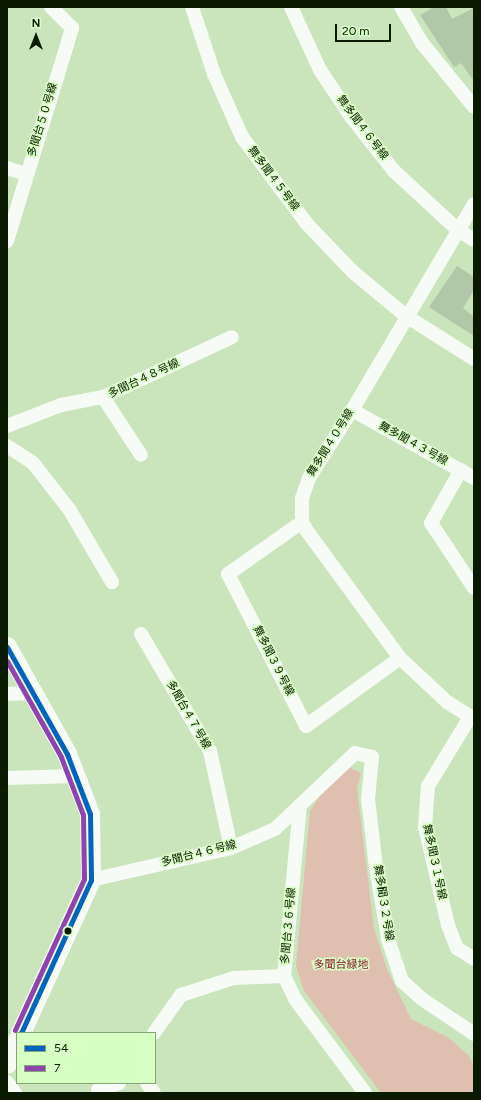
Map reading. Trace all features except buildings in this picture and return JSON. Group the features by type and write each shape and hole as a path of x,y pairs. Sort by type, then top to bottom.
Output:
{"street":[{"name":"多聞台５０号線","path":"7,241 26,174 72,28 50,7"},
{"name":"舞多聞４５号線","path":"192,7 214,74 242,137 307,224 353,272 406,316 474,358"},
{"name":"舞多聞４６号線","path":"292,7 320,70 352,118 394,171 458,230 474,240"},
{"path":"401,7 422,44 474,107"},
{"path":"7,168 26,174"},
{"name":"舞多聞４０号線","path":"302,522 302,498 309,478 352,410 406,316 474,204"},
{"name":"多聞台４８号線","path":"7,426 61,405 104,397 232,338"},
{"path":"104,397 141,455"},
{"name":"舞多聞４３号線","path":"352,410 474,478"},
{"path":"7,446 33,463 69,509 112,582"},
{"path":"461,470 431,523 474,588"},
{"path":"302,522 307,531 400,658 447,702 472,718"},
{"name":"舞多聞３９号線","path":"302,522 228,574 306,726 400,658"},
{"name":"多聞台４７号線","path":"141,634 210,751 231,848"},
{"path":"7,646 67,754 90,814 91,880 21,1032"},
{"path":"7,694 33,693"},
{"name":"舞多聞３１号線","path":"472,718 428,786 425,827 448,925 457,948 474,959"},
{"name":"多聞台４６号線","path":"91,880 231,848 275,829 355,753 372,757"},
{"name":"舞多聞３２号線","path":"372,757 368,799 376,867 388,939 402,981 422,999 474,1034"},
{"path":"7,778 75,776"},
{"name":"多聞台３６号線","path":"300,804 284,976 295,999 365,1093"},
{"path":"155,1032 181,995 234,978 284,976"},
{"path":"7,1064 16,1044"},
{"path":"7,1082 15,1093"},
{"path":"98,1090 116,1084"},
{"path":"148,1084 154,1093"}],"green space":[{"name":"多聞台緑地","path":"349,767 361,773 357,789 374,928 387,969 411,1019 449,1038 469,1056 474,1066 474,1093 381,1093 304,991 296,966 310,811 324,789"}],"transit line":[{"name":"54","path":"7,647 67,754 90,814 91,880 21,1032"},
{"name":"7","path":"7,661 61,757 83,815 84,879 15,1030"}]}
